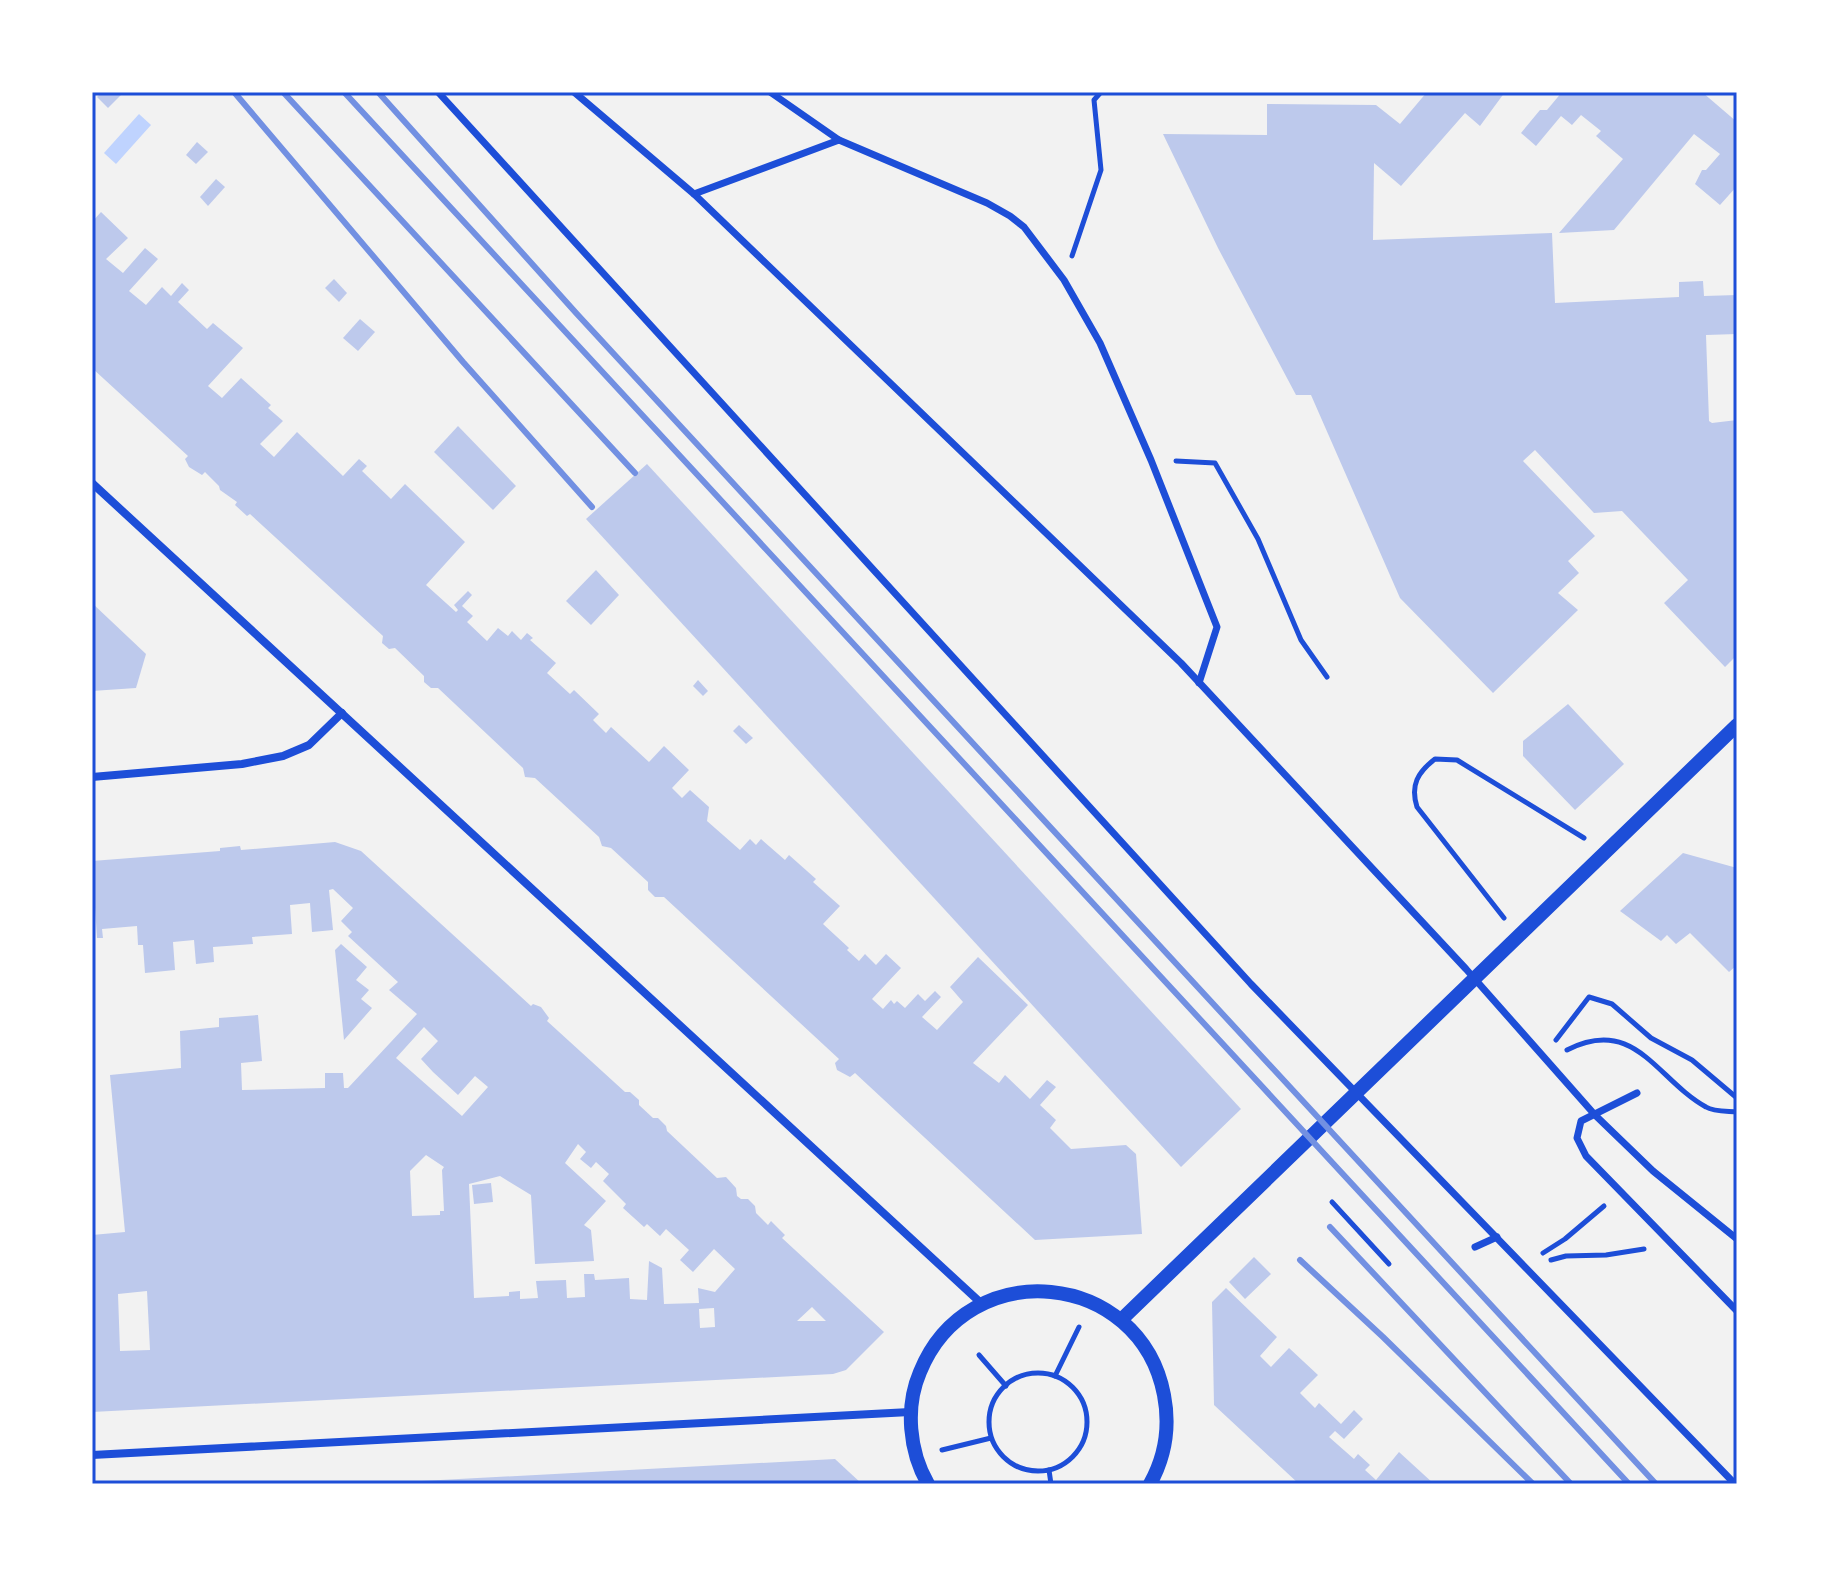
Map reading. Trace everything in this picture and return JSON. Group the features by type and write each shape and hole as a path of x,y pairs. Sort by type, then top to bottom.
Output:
{"street":[{"path":"438,92 1241,972 1735,1484"},
{"path":"574,92 694,194 1199,683 1476,979 1595,1115 1653,1171 1737,1239"},
{"path":"770,92 839,140 987,203 1010,216 1024,227 1064,280 1100,343 1151,460 1217,627 1199,683"},
{"path":"694,194 839,140"},
{"path":"92,483 982,1304"},
{"path":"92,777 242,764 283,756 309,745 342,713"},
{"path":"1121,1320 1737,725"},
{"path":"1637,1093 1581,1121 1577,1138 1586,1156 1737,1311"},
{"path":"1475,1247 1497,1237"},
{"path":"928,1484 915,1456 910,1412 914,1385 925,1360 940,1337 959,1318 982,1304 1009,1294 1037,1291 1066,1293 1093,1302 1121,1320 1145,1346 1161,1377 1167,1412 1164,1448 1153,1483"},
{"path":"92,1455 910,1412"}],"path":[{"path":"1064,280 1101,170 1094,100 1101,92"},
{"path":"1151,460 1215,463 1258,539 1301,640 1327,677"},
{"path":"1511,928 1417,807 1413,796 1418,775 1435,759 1457,760 1606,852"},
{"path":"1553,1043 1589,997 1612,1004 1651,1038 1692,1060 1737,1098"},
{"path":"1332,1202 1389,1264"},
{"path":"1551,1249 1606,1204"},
{"path":"1527,1267 1566,1256 1675,1248"},
{"path":"1055,1376 1079,1327"},
{"path":"979,1355 1006,1386"},
{"path":"1029,1374 1055,1376 1069,1384 1080,1396 1086,1410 1087,1426 1083,1441 1064,1464 1035,1472 1020,1468 1008,1461 991,1438 990,1410 996,1396 1006,1386 1029,1374"},
{"path":"939,1450 991,1438"},
{"path":"1049,1470 1051,1484"}],"water":[{"path":"139,114 151,125 116,164 104,153"}],"building":[{"path":"102,92 124,92 108,108 97,97"},
{"path":"1427,92 1505,92 1480,126 1465,113 1401,186 1374,163 1373,240 1552,233 1555,303 1679,297 1679,282 1703,281 1704,296 1737,295 1737,334 1706,335 1709,421 1737,420 1737,655 1725,667 1664,603 1688,580 1622,511 1594,513 1535,450 1523,461 1595,536 1568,561 1579,573 1558,593 1578,610 1493,693 1400,598 1311,395 1296,395 1218,248 1163,134 1267,135 1267,104 1376,105 1400,124"},
{"path":"1562,92 1702,92 1737,122 1737,186 1720,205 1695,184 1702,170 1706,170 1720,154 1694,134 1614,230 1559,233 1623,159 1596,136 1601,131 1581,115 1572,125 1561,116 1536,146 1521,133 1540,110 1547,110"},
{"path":"197,142 208,152 196,164 186,155"},
{"path":"216,179 225,187 208,206 200,197"},
{"path":"101,212 128,238 106,259 123,273 145,248 158,259 129,291 146,305 162,287 171,296 182,283 189,290 178,302 207,329 213,323 243,348 208,386 222,398 241,378 271,405 268,408 283,421 260,444 274,457 297,432 343,476 359,459 367,466 362,471 391,499 405,484 465,542 426,585 456,612 458,610 454,605 468,591 472,595 462,606 473,616 467,622 487,641 498,628 508,636 512,631 521,640 527,633 533,638 530,640 556,663 547,673 570,694 574,690 599,714 593,720 606,733 611,727 649,762 664,746 689,770 672,788 682,798 690,790 709,807 707,821 740,850 750,839 756,845 761,839 785,860 789,855 816,879 813,882 840,906 823,924 849,948 847,950 859,961 865,954 876,965 886,954 901,968 872,999 883,1009 891,1000 905,1008 918,994 925,1001 935,991 941,997 922,1017 937,1030 963,1002 950,987 978,957 1028,1005 973,1063 999,1083 1005,1075 1030,1099 1047,1080 1056,1087 1040,1105 1056,1120 1050,1128 1071,1149 1126,1145 1136,1154 1142,1234 1035,1240 855,1073 850,1077 837,1070 835,1063 839,1059 664,897 655,897 648,890 648,882 611,848 602,846 599,837 535,778 525,777 523,768 438,688 431,688 424,682 424,676 395,648 389,649 382,643 383,636 250,514 247,516 235,505 237,502 220,490 205,472 202,475 189,467 185,459 188,456 92,368 92,222"},
{"path":"334,279 347,293 339,302 325,288"},
{"path":"360,319 375,332 358,351 343,338"},
{"path":"458,426 516,486 493,510 434,452"},
{"path":"647,464 1241,1109 1181,1167 586,519"},
{"path":"596,570 619,595 591,625 566,601"},
{"path":"92,603 146,654 136,688 92,691"},
{"path":"698,680 708,691 703,696 693,686"},
{"path":"1568,704 1624,764 1575,810 1523,756 1523,741"},
{"path":"739,725 753,738 746,744 733,731"},
{"path":"335,842 361,851 531,1006 541,1007 549,1018 547,1021 625,1092 630,1092 639,1100 639,1105 653,1118 658,1118 667,1131 717,1178 726,1177 736,1188 737,1196 748,1199 768,1225 771,1221 785,1235 782,1238 884,1332 846,1370 833,1374 92,1412 92,1235 125,1232 110,1075 181,1068 180,1031 219,1027 219,1018 258,1015 262,1061 241,1063 242,1090 325,1088 325,1073 343,1073 344,1088 348,1088 417,1014 389,990 398,982 348,936 352,932 341,921 353,908 333,889 329,890 333,930 312,932 310,903 290,905 292,934 252,937 253,944 213,947 214,962 196,964 194,940 173,942 175,970 145,973 143,945 138,945 137,926 102,929 103,938 97,938 92,861 220,851 220,848 240,846 241,850","holes":["424,1027 438,1041 421,1059 433,1072 458,1095 475,1076 488,1087 462,1116 396,1058","578,1144 586,1152 580,1159 591,1168 596,1162 609,1174 603,1181 626,1204 623,1208 644,1227 647,1224 660,1236 666,1229 689,1250 680,1260 693,1272 714,1249 735,1269 715,1292 698,1288 699,1303 664,1304 662,1268 649,1261 647,1300 630,1299 629,1278 595,1280 594,1274 584,1274 585,1297 567,1298 566,1280 536,1281 538,1298 520,1299 520,1291 509,1292 509,1296 474,1298 469,1184 500,1176 531,1195 535,1264 594,1261 591,1230 584,1225 606,1201 565,1163","426,1155 444,1167 444,1211 440,1211 440,1215 412,1216 410,1171","147,1291 150,1350 120,1351 118,1294","812,1307 826,1321 797,1321","714,1308 715,1327 700,1328 699,1309"]},
{"path":"1683,853 1737,868 1737,965 1729,972 1690,933 1676,944 1667,935 1661,941 1620,911"},
{"path":"341,944 367,967 356,980 369,990 361,999 372,1008 344,1040 335,950"},
{"path":"491,1183 493,1202 474,1204 472,1185"},
{"path":"1254,1257 1271,1274 1245,1299 1229,1282"},
{"path":"1226,1288 1277,1337 1260,1356 1271,1367 1289,1348 1318,1375 1300,1393 1315,1408 1319,1403 1341,1424 1354,1410 1363,1419 1344,1439 1335,1431 1329,1437 1354,1459 1358,1454 1370,1465 1365,1470 1376,1480 1399,1452 1434,1484 1299,1484 1214,1405 1212,1302"},
{"path":"835,1459 862,1484 403,1484 403,1482"}],"railway":[{"path":"234,92 463,362 592,507"},
{"path":"283,92 635,473"},
{"path":"344,92 1629,1484"},
{"path":"378,92 577,314 1656,1484"},
{"path":"1330,1227 1571,1484"},
{"path":"1300,1260 1533,1484"}]}
